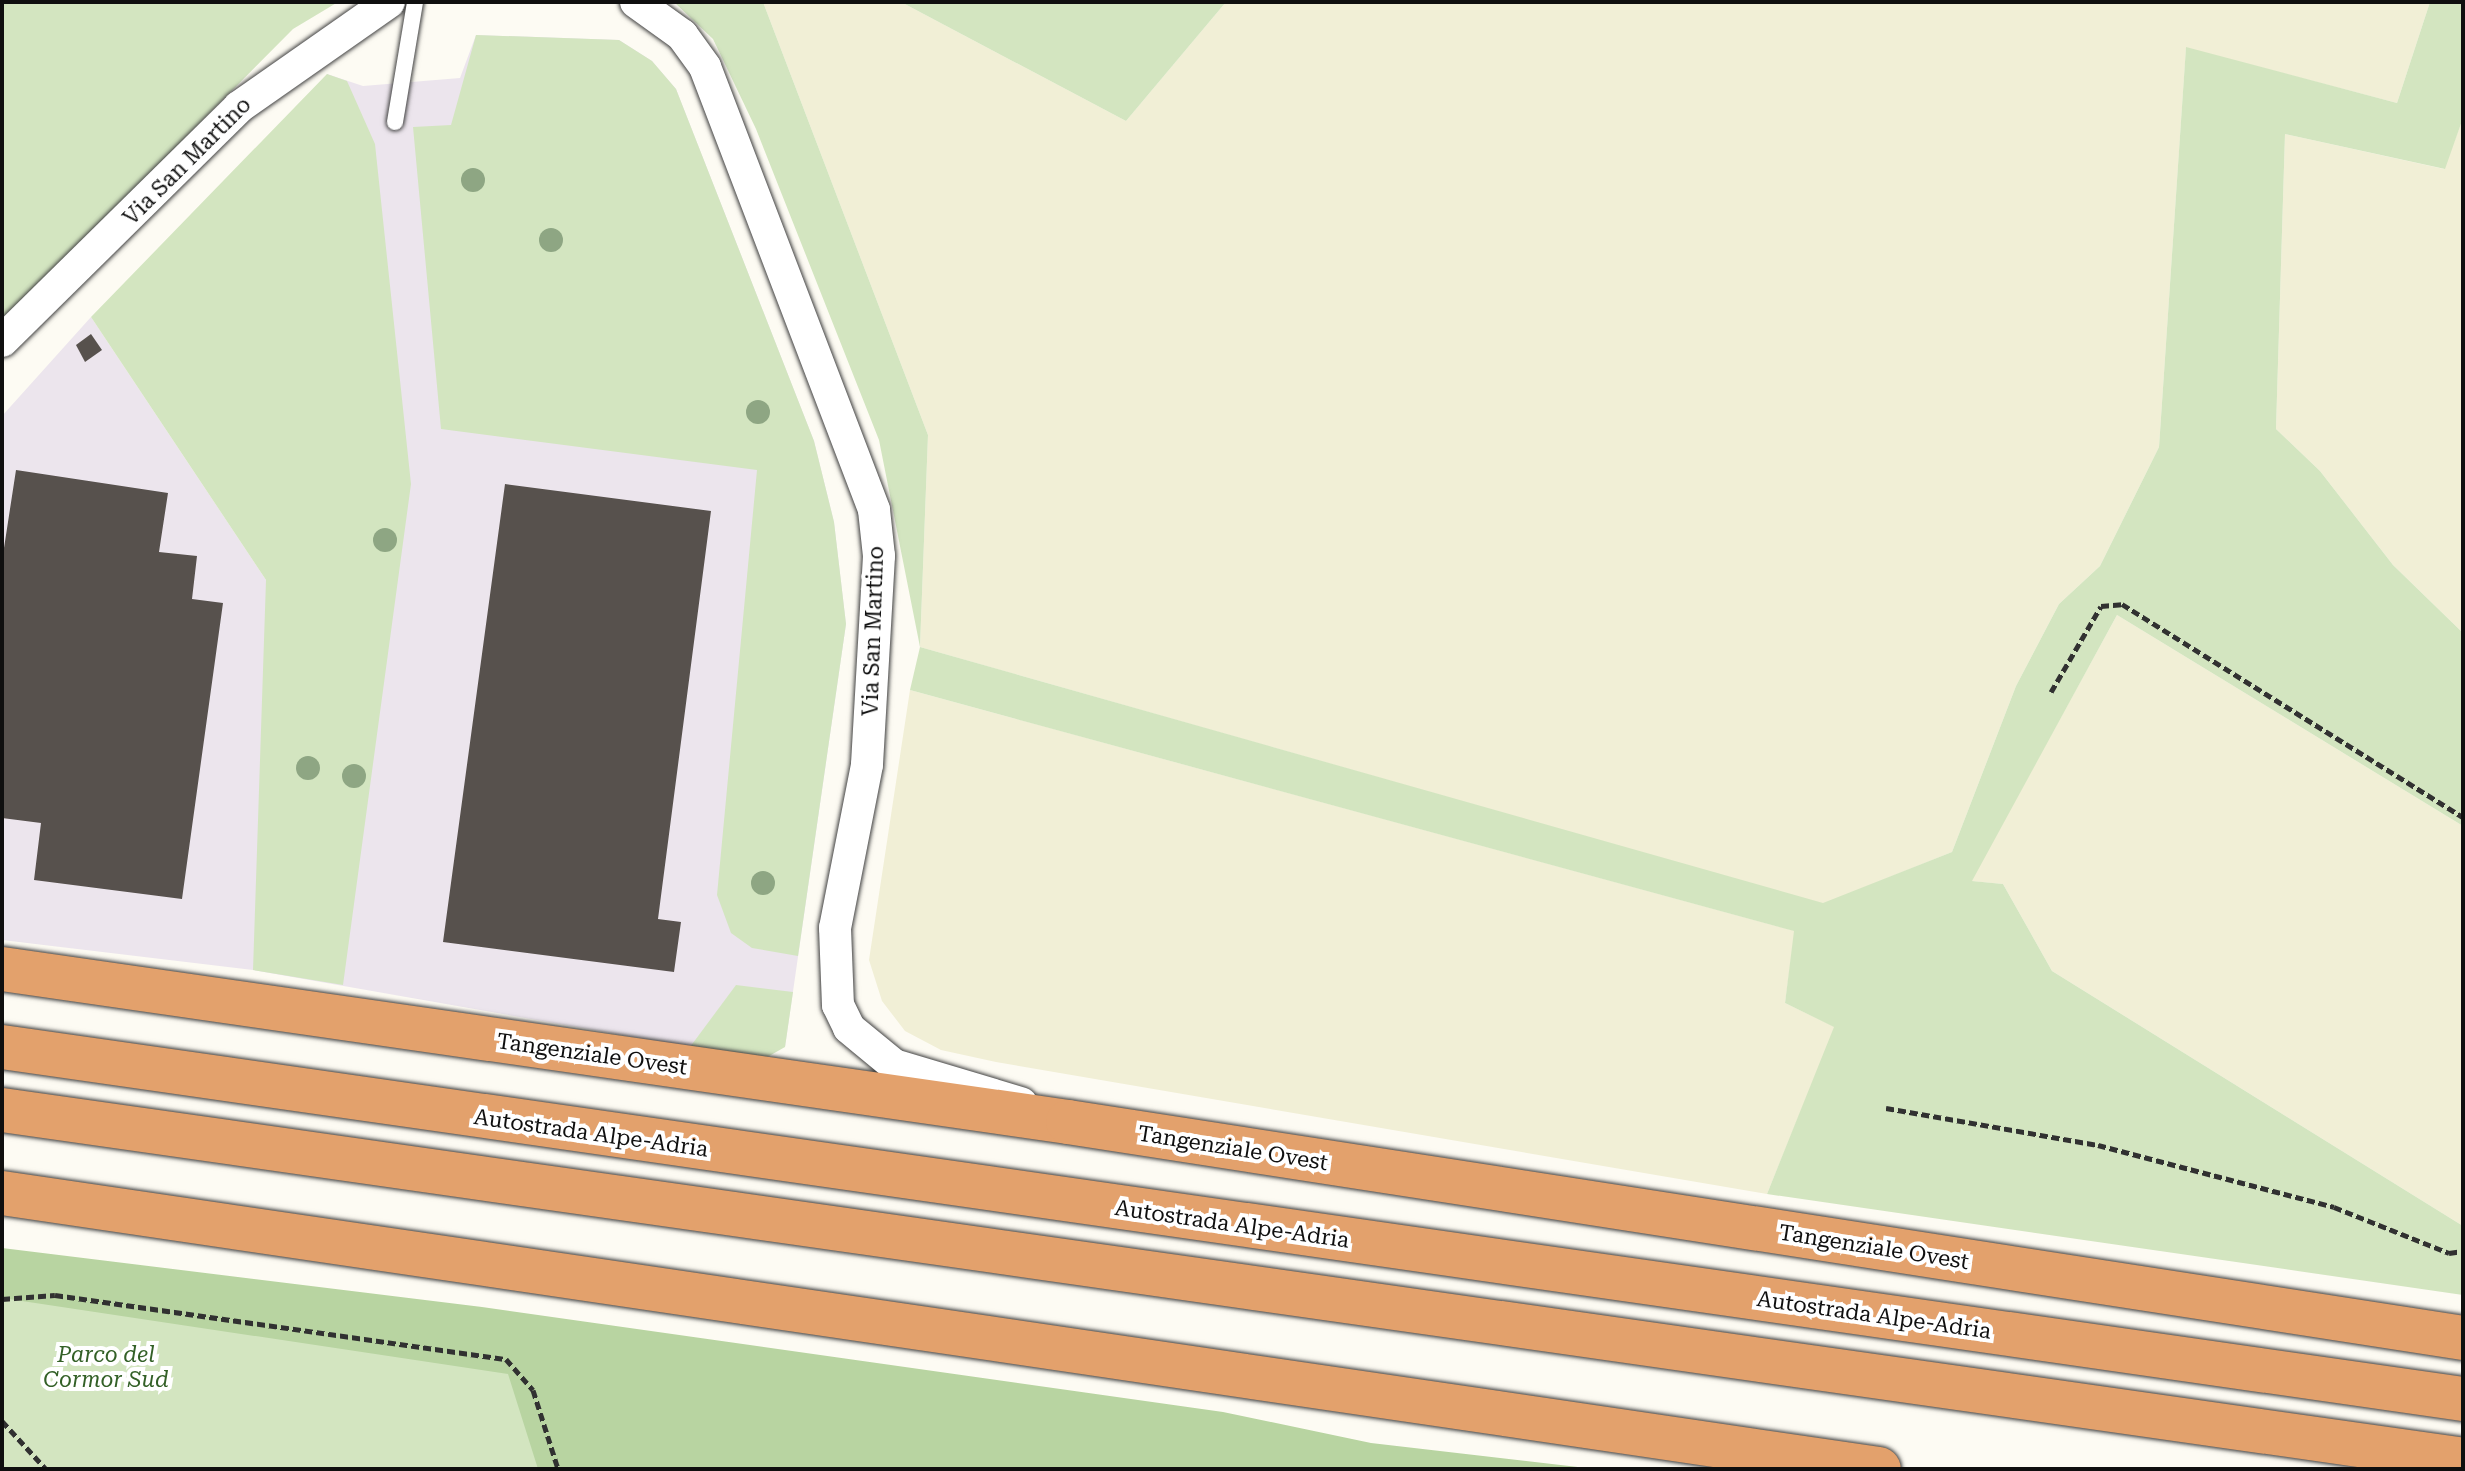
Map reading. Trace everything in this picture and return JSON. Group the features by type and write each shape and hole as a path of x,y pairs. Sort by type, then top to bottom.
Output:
{"highway":[{"name":"Tangenziale Ovest","path":"2,969 1068,1122 2463,1338"},
{"name":"Autostrada Alpe-Adria","path":"2,1047 2463,1399"},
{"path":"2,1110 2463,1460"},
{"path":"2,1193 1476,1413 1879,1469"}],"street":[{"name":"Via San Martino","path":"2,341 239,107 389,2"},
{"name":"Via San Martino","path":"636,2 682,35 705,67 874,510 879,556 867,765 835,928 838,1005 849,1028 894,1065 968,1082 1068,1122"}],"lane":[{"path":"395,122 415,2"},
{"path":"1476,1413 1549,1441"}],"path":[{"path":"2051,692 2101,606 2122,604 2463,817"},
{"path":"1886,1108 2098,1145 2334,1207 2449,1253 2463,1251"},
{"path":"2,1299 55,1295 506,1359 533,1390 558,1469"},
{"path":"2,1421 46,1469"}],"shaded area":[{"path":"763,2 901,2 1126,121 1226,2 2430,2 2397,103 2186,48 2159,447 2100,566 2059,604 2016,686 1952,852 1823,904 920,647 928,435"},
{"path":"476,35 619,40 652,61 676,89 814,441 834,522 846,624 785,1047 690,1047 253,970 2,940 2,416 91,317 266,580 267,628 327,74 363,86 460,78"},
{"path":"2463,118 2463,633 2393,565 2320,471 2276,429 2285,134 2444,169"},
{"path":"2117,615 2463,826 2463,1226 2052,971 2003,884 1971,881"},
{"path":"910,690 1795,931 1785,1003 1835,1027 1767,1194 996,1062 941,1050 905,1031 882,1001 869,960"}],"green space":[{"path":"2,2 338,2 293,29 2,322"},
{"path":"674,2 763,2 928,435 920,647 879,440 756,129 713,39"},
{"path":"901,2 1226,2 1126,121"},
{"path":"2430,2 2463,2 2463,118 2445,169 2285,134 2276,429 2320,471 2393,565 2463,633 2463,826 2117,615 1972,881 2003,884 2052,971 2463,1226 2463,1295 1767,1194 1834,1027 1785,1003 1794,931 910,690 920,647 1823,903 1952,852 2016,686 2059,604 2100,566 2159,447 2186,47 2397,103"},
{"path":"476,35 619,40 652,61 676,89 814,441 834,522 846,624 798,956 752,948 731,933 717,895 757,470 441,429 413,127 451,125"},
{"path":"327,74 347,81 375,144 411,484 343,985 253,970 266,580 91,317"},
{"path":"736,985 793,992 785,1047 762,1060 690,1047"},
{"name":"Parco del Cormor Sud","path":"2,1248 482,1307 1223,1412 1371,1443 1595,1469 538,1469 508,1374 2,1298"},
{"name":"Parco del Cormor Sud","path":"2,1251 1374,1447 1551,1469 2,1469"}],"building":[{"path":"91,334 102,350 85,362 76,345"},
{"path":"16,470 168,493 159,552 197,556 192,599 223,603 182,899 34,880 41,823 2,818 2,561"},
{"path":"505,484 711,511 658,919 681,922 674,972 443,942"}]}
